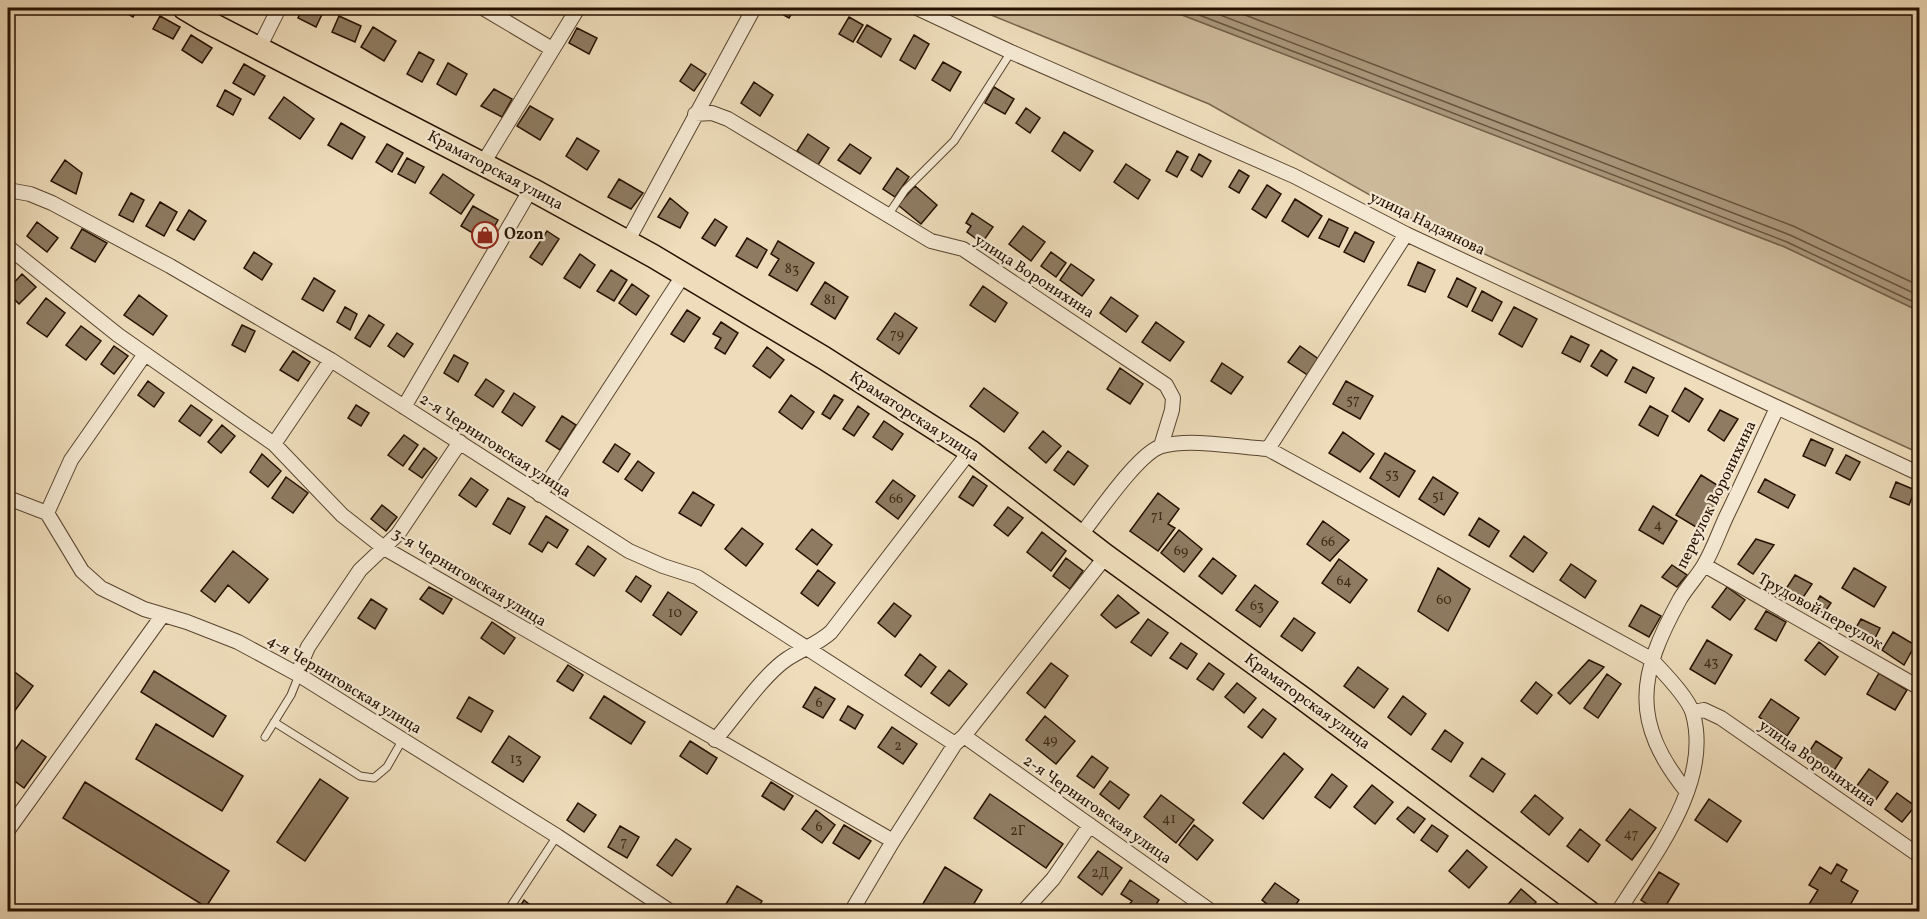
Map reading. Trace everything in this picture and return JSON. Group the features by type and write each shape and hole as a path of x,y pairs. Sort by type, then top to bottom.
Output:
{"main road":[{"name":"Краматорская улица","path":"184,8 531,189 684,274 824,358 970,452 1106,556 1315,707 1589,912"}],"street":[{"path":"259,48 279,8"},
{"path":"483,8 552,49"},
{"path":"482,165 578,8"},
{"path":"627,242 754,8"},
{"name":"улица Надзянова","path":"917,8 1011,52 1294,176 1406,234 1920,474"},
{"name":"улица Воронихина","path":"695,114 712,113 728,119 931,241 963,249 1166,385 1173,398 1172,410 1161,446"},
{"path":"405,407 531,189"},
{"name":"2-я Черниговская улица","path":"8,190 30,194 170,266 331,360 629,551 663,566 697,577 806,649 960,740 1090,825 1212,912"},
{"path":"1268,449 1406,234"},
{"name":"3-я Черниговская улица","path":"8,247 117,335 274,444 342,515 384,548 893,841"},
{"path":"540,495 684,274"},
{"path":"8,498 46,513 71,460 145,354"},
{"path":"274,444 331,360"},
{"name":"переулок Воронихина","path":"1687,792 1676,778 1652,730 1645,705 1647,675 1651,659 1681,598 1704,566 1777,408"},
{"path":"299,675 308,647 360,570 398,534 460,442"},
{"path":"1080,536 1144,456 1161,446 1184,443 1268,449 1651,659 1693,712 1698,746 1687,792 1675,821 1618,912"},
{"path":"715,740 770,675 787,659 820,642 831,632 970,452"},
{"name":"4-я Черниговская улица","path":"46,513 82,571 101,588 144,609 187,622 238,642 299,675 557,836 671,912"},
{"path":"851,912 893,841 960,740 1106,556"},
{"name":"Трудовой переулок","path":"1704,566 1920,688"},
{"path":"8,830 162,616"},
{"name":"улица Воронихина","path":"1693,712 1704,710 1721,717 1920,856"},
{"path":"1023,912 1053,879 1090,825"}],"lane":[{"path":"888,215 905,190 954,141 1011,52"},
{"path":"265,737 291,696 299,675"},
{"path":"274,722 360,776 374,778 387,767 403,739"},
{"path":"507,912 557,836"}],"shaded area":[{"path":"974,8 1164,8 1785,247 1919,311 1919,453 1430,229 1209,104"}],"water":[{"path":"1164,8 1919,8 1919,311 1785,247"}],"building":[{"path":"118,8 138,8 133,17"},
{"path":"303,8 325,8 316,27 298,18"},
{"path":"771,8 795,8 789,18"},
{"path":"160,16 180,27 173,39 153,29"},
{"path":"339,16 361,26 355,42 332,32"},
{"path":"849,17 863,25 853,42 839,34"},
{"path":"867,25 891,39 881,57 857,42"},
{"path":"373,27 396,41 384,61 361,47"},
{"path":"577,28 597,38 589,54 569,43"},
{"path":"191,35 212,48 202,63 182,50"},
{"path":"914,35 929,44 915,69 900,60"},
{"path":"419,52 434,60 422,82 407,74"},
{"path":"943,62 961,72 950,91 932,80"},
{"path":"448,63 467,74 456,95 437,84"},
{"path":"244,64 265,76 254,95 233,83"},
{"path":"691,64 706,74 694,91 680,81"},
{"path":"754,82 773,95 760,116 741,103"},
{"path":"994,87 1014,99 1005,114 985,103"},
{"path":"494,89 512,99 502,117 481,106"},
{"path":"225,90 241,99 233,115 217,106"},
{"path":"284,97 314,119 300,139 269,118"},
{"path":"530,106 553,119 540,140 517,126"},
{"path":"1026,108 1040,118 1030,133 1016,123"},
{"path":"341,123 365,137 352,159 328,145"},
{"path":"1064,132 1093,151 1080,171 1052,151"},
{"path":"808,134 829,148 818,165 797,151"},
{"path":"577,138 599,151 587,170 566,156"},
{"path":"387,144 403,153 392,172 376,162"},
{"path":"850,144 871,158 860,174 838,160"},
{"path":"1177,151 1188,157 1177,177 1166,171"},
{"path":"1199,154 1211,161 1202,177 1191,170"},
{"path":"407,158 424,167 415,183 398,174"},
{"path":"65,160 82,173 76,194 51,181"},
{"path":"1126,164 1150,180 1138,199 1114,182"},
{"path":"897,168 909,177 895,197 883,189"},
{"path":"1239,170 1249,176 1239,193 1229,187"},
{"path":"443,174 474,195 461,214 430,193"},
{"path":"619,179 643,193 631,209 608,197"},
{"path":"1267,185 1281,194 1266,218 1252,209"},
{"path":"915,186 937,205 921,224 898,205"},
{"path":"131,193 144,200 133,222 119,215"},
{"path":"670,198 688,213 680,228 658,217"},
{"path":"1295,199 1322,216 1308,237 1282,221"},
{"path":"160,202 177,212 164,236 146,226"},
{"path":"473,206 498,220 486,241 461,226"},
{"path":"189,210 206,221 194,240 177,230"},
{"path":"972,213 993,227 982,243 967,232 971,226 966,223"},
{"path":"715,219 727,227 715,246 702,238"},
{"path":"1329,219 1348,228 1339,247 1319,238"},
{"path":"37,222 58,238 47,252 27,236"},
{"path":"1023,226 1045,242 1031,261 1009,244"},
{"path":"82,229 107,243 95,262 71,248"},
{"path":"547,231 559,239 542,265 530,257"},
{"path":"1355,232 1374,242 1364,262 1344,252"},
{"path":"747,238 767,250 757,268 736,256"},
{"path":"778,241 814,263 797,291 769,275 779,259 771,254"},
{"path":"254,252 272,264 262,280 244,268"},
{"path":"1051,252 1066,263 1056,277 1041,266"},
{"path":"580,254 595,265 580,288 564,278"},
{"path":"1418,262 1435,270 1425,292 1408,285"},
{"path":"1071,264 1094,280 1082,296 1060,280"},
{"path":"611,270 627,280 614,301 597,291"},
{"path":"22,274 36,287 19,304 8,293 8,289"},
{"path":"314,278 335,291 323,311 302,299"},
{"path":"1457,278 1476,288 1467,307 1448,297"},
{"path":"825,282 848,297 835,319 811,304"},
{"path":"632,284 649,296 636,315 619,303"},
{"path":"983,286 1007,303 995,322 970,305"},
{"path":"1482,291 1502,302 1492,321 1472,311"},
{"path":"139,295 167,316 153,335 124,315"},
{"path":"1111,297 1138,316 1126,332 1100,313"},
{"path":"46,298 65,313 47,337 27,323"},
{"path":"345,307 357,314 350,330 337,322"},
{"path":"1514,307 1537,319 1522,347 1499,334"},
{"path":"687,310 700,318 684,342 671,334"},
{"path":"895,313 917,328 899,354 877,339"},
{"path":"369,315 384,325 370,347 355,338"},
{"path":"721,322 738,333 725,354 715,348 721,338 713,334"},
{"path":"1156,322 1184,342 1170,361 1142,342"},
{"path":"242,325 255,331 245,352 232,345"},
{"path":"81,326 101,341 86,360 66,345"},
{"path":"397,333 413,344 404,357 388,346"},
{"path":"1571,336 1589,345 1580,362 1562,353"},
{"path":"114,346 128,356 114,374 101,364"},
{"path":"1300,346 1320,360 1309,376 1288,362"},
{"path":"767,347 784,360 770,378 753,366"},
{"path":"1601,350 1617,360 1607,376 1591,366"},
{"path":"293,351 310,362 298,381 280,370"},
{"path":"454,355 468,363 458,382 444,373"},
{"path":"1222,363 1243,377 1231,394 1211,381"},
{"path":"1633,367 1654,378 1646,393 1625,382"},
{"path":"1120,368 1143,384 1130,404 1107,389"},
{"path":"486,379 504,391 493,407 475,395"},
{"path":"148,381 164,393 154,407 138,395"},
{"path":"1346,381 1373,396 1360,419 1333,404"},
{"path":"984,388 1018,413 1004,432 970,406"},
{"path":"1685,388 1703,399 1689,422 1672,411"},
{"path":"514,393 535,407 522,426 502,412"},
{"path":"791,395 814,412 802,429 779,412"},
{"path":"834,395 843,400 830,419 822,414"},
{"path":"191,405 212,420 200,436 179,421"},
{"path":"356,405 369,413 361,426 348,418"},
{"path":"858,406 869,414 854,436 843,429"},
{"path":"1650,406 1668,416 1658,436 1639,425"},
{"path":"1720,410 1738,419 1724,441 1708,430"},
{"path":"562,416 576,425 560,450 546,441"},
{"path":"884,421 903,434 892,450 873,437"},
{"path":"222,425 235,436 221,453 208,442"},
{"path":"1043,431 1061,446 1046,463 1029,448"},
{"path":"1343,432 1374,454 1360,472 1329,453"},
{"path":"404,435 418,445 403,466 388,455"},
{"path":"1811,439 1833,449 1825,466 1803,456"},
{"path":"615,444 630,454 618,472 603,462"},
{"path":"424,448 437,458 422,478 409,469"},
{"path":"1068,451 1088,466 1074,485 1054,470"},
{"path":"1385,453 1415,471 1399,497 1370,478"},
{"path":"262,454 281,471 268,487 250,472"},
{"path":"1846,455 1860,462 1850,480 1836,473"},
{"path":"638,461 654,473 642,491 625,479"},
{"path":"1701,475 1725,490 1701,530 1676,515"},
{"path":"973,476 987,486 973,506 959,497"},
{"path":"286,477 308,493 293,513 272,498"},
{"path":"1433,477 1458,493 1444,515 1419,499"},
{"path":"471,478 488,490 476,507 459,495"},
{"path":"1765,479 1795,495 1788,508 1758,492"},
{"path":"893,480 915,496 898,519 876,502"},
{"path":"1896,482 1915,490 1909,505 1890,497"},
{"path":"693,492 714,505 701,526 679,513"},
{"path":"1158,493 1179,509 1168,524 1175,528 1158,551 1130,531"},
{"path":"508,498 525,507 510,534 493,524"},
{"path":"382,505 397,517 386,531 371,519"},
{"path":"1653,506 1677,521 1663,544 1639,530"},
{"path":"1008,507 1023,518 1008,536 994,525"},
{"path":"546,516 568,530 557,548 548,542 542,552 529,544"},
{"path":"1479,518 1499,531 1489,547 1469,535"},
{"path":"1323,521 1349,540 1330,561 1307,544"},
{"path":"742,528 763,544 746,566 725,549"},
{"path":"812,529 832,545 817,565 796,549"},
{"path":"1179,530 1202,549 1184,572 1161,553"},
{"path":"1042,532 1066,551 1051,571 1027,552"},
{"path":"1524,536 1547,553 1533,572 1510,556"},
{"path":"1756,539 1774,545 1753,574 1738,564"},
{"path":"588,546 606,559 594,576 576,564"},
{"path":"233,551 268,579 249,603 228,585 215,602 201,591"},
{"path":"1066,558 1083,571 1070,589 1053,576"},
{"path":"1213,558 1236,576 1222,594 1199,576"},
{"path":"1339,559 1367,580 1350,603 1322,583"},
{"path":"1571,564 1596,581 1585,598 1560,580"},
{"path":"1672,565 1687,575 1677,587 1662,577"},
{"path":"1438,568 1470,589 1448,631 1418,611"},
{"path":"1854,568 1886,587 1874,607 1842,588"},
{"path":"818,570 835,583 818,606 801,593"},
{"path":"1795,575 1812,584 1800,602 1784,592"},
{"path":"636,576 651,586 641,602 626,591"},
{"path":"1255,585 1278,602 1260,627 1236,610"},
{"path":"429,587 452,599 443,614 420,599"},
{"path":"1727,587 1745,600 1730,620 1712,607"},
{"path":"668,592 697,612 681,635 653,615"},
{"path":"1118,595 1139,613 1116,628 1101,615"},
{"path":"1820,596 1831,603 1824,613 1814,607"},
{"path":"371,599 387,609 375,629 358,618"},
{"path":"894,603 911,616 895,637 878,623"},
{"path":"1641,605 1661,616 1649,637 1629,626"},
{"path":"1766,611 1786,622 1776,641 1755,629"},
{"path":"1294,618 1315,633 1302,651 1281,636"},
{"path":"1148,619 1168,633 1151,656 1131,642"},
{"path":"1861,619 1880,628 1873,642 1854,631"},
{"path":"492,622 515,638 504,654 481,638"},
{"path":"1893,632 1915,645 1904,665 1882,650"},
{"path":"1707,640 1732,655 1715,684 1690,669"},
{"path":"1819,642 1838,657 1825,675 1805,660"},
{"path":"1181,643 1197,654 1187,669 1170,658"},
{"path":"920,654 936,667 921,687 905,675"},
{"path":"1589,660 1604,667 1570,704 1558,693"},
{"path":"1051,663 1068,676 1045,708 1027,693"},
{"path":"1209,663 1224,674 1213,690 1197,679"},
{"path":"568,665 583,675 573,691 557,681"},
{"path":"8,667 33,686 8,720"},
{"path":"1358,667 1388,689 1374,708 1344,686"},
{"path":"949,670 967,684 949,706 931,693"},
{"path":"154,671 226,716 213,737 141,692"},
{"path":"1879,673 1907,690 1895,710 1867,694"},
{"path":"1607,674 1621,684 1598,718 1584,708"},
{"path":"1536,682 1552,695 1537,714 1521,701"},
{"path":"1237,683 1256,698 1244,713 1225,697"},
{"path":"815,687 835,699 823,718 803,707"},
{"path":"604,696 645,722 631,744 590,718"},
{"path":"1403,696 1426,714 1411,735 1388,717"},
{"path":"469,697 493,711 481,732 457,718"},
{"path":"1771,699 1799,718 1787,736 1759,717"},
{"path":"848,706 863,715 855,729 840,720"},
{"path":"1263,709 1276,719 1262,738 1248,727"},
{"path":"1045,716 1075,741 1056,764 1026,740"},
{"path":"156,724 243,776 222,811 136,759"},
{"path":"892,727 917,744 903,764 878,747"},
{"path":"1445,730 1463,743 1451,762 1432,749"},
{"path":"509,736 540,757 523,782 492,762"},
{"path":"22,740 46,757 24,788 8,776 8,760"},
{"path":"690,741 717,758 707,774 680,756"},
{"path":"1816,741 1842,758 1833,772 1807,755"},
{"path":"1284,753 1303,769 1263,819 1243,803"},
{"path":"1092,756 1108,768 1094,788 1077,776"},
{"path":"1482,758 1505,774 1493,792 1470,776"},
{"path":"1869,769 1888,782 1875,801 1856,787"},
{"path":"1332,774 1347,786 1330,808 1315,797"},
{"path":"320,779 348,798 305,861 277,842"},
{"path":"1110,781 1129,795 1119,809 1100,794"},
{"path":"85,782 229,871 206,907 63,818"},
{"path":"771,782 793,796 784,810 762,796"},
{"path":"1372,785 1393,802 1375,824 1354,807"},
{"path":"1897,793 1915,806 1902,822 1885,809"},
{"path":"990,794 1063,844 1046,868 974,818"},
{"path":"1161,795 1194,820 1176,843 1144,817"},
{"path":"1535,795 1563,818 1549,835 1521,812"},
{"path":"1709,799 1741,821 1727,842 1695,820"},
{"path":"578,803 596,815 584,832 567,820"},
{"path":"1408,807 1425,819 1414,833 1397,819"},
{"path":"1630,809 1656,828 1632,860 1606,840"},
{"path":"816,810 835,825 822,843 802,829"},
{"path":"844,825 871,841 859,859 833,843"},
{"path":"1194,825 1213,840 1197,860 1179,845"},
{"path":"1432,825 1448,836 1437,852 1421,840"},
{"path":"620,826 639,837 627,858 608,847"},
{"path":"1580,829 1600,845 1588,862 1567,846"},
{"path":"676,839 691,849 672,876 657,865"},
{"path":"1467,850 1487,867 1469,888 1449,871"},
{"path":"1098,851 1122,868 1102,895 1078,877"},
{"path":"1837,864 1847,870 1841,881 1858,891 1846,912 1811,912 1806,909 1818,890 1809,885 1820,867 1831,874"},
{"path":"945,867 982,890 969,912 918,912"},
{"path":"1659,872 1679,884 1662,912 1641,900"},
{"path":"1130,880 1159,900 1151,912 1125,910 1132,901 1121,894"},
{"path":"1275,883 1299,900 1291,912 1277,912 1262,900"},
{"path":"737,886 762,901 756,912 728,912 723,909"},
{"path":"1521,889 1536,902 1528,912 1512,912 1506,907"},
{"path":"524,900 539,912 516,912"}],"place":[{"name":"Ozon","path":"485,235"}]}
